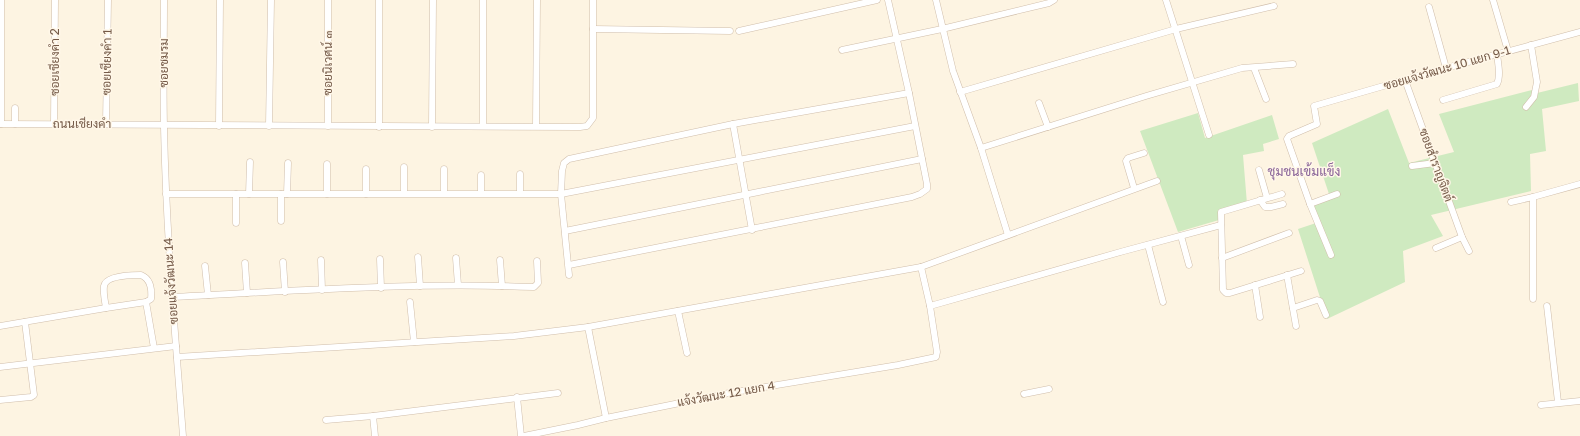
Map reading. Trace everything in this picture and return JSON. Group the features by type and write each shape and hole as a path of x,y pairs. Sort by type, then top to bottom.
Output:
{"street":[{"path":"0,124 2,0"},
{"name":"ซอยเชียงคำ 2","path":"54,124 55,0"},
{"name":"ซอยเชียงคำ 1","path":"106,124 108,0"},
{"name":"ซอยชมรม","path":"164,0 164,126"},
{"path":"219,126 220,0"},
{"path":"269,126 271,0"},
{"name":"ซอยนิเวศน์ ๓","path":"328,0 328,126"},
{"path":"379,126 380,0"},
{"path":"432,127 433,0"},
{"path":"483,0 483,126"},
{"path":"536,126 537,0"},
{"name":"ถนนเชียงคำ","path":"0,124 432,127 587,126 593,118 593,0"},
{"path":"739,31 877,0"},
{"path":"569,265 904,199 920,194 927,189 909,93 888,0"},
{"path":"936,0 953,71 981,148 1008,235"},
{"path":"842,50 942,29 1049,3 1054,0"},
{"path":"1166,0 1208,135"},
{"path":"1493,0 1508,51"},
{"path":"960,92 1176,29 1274,6"},
{"path":"1429,7 1446,68"},
{"path":"593,29 730,31"},
{"name":"ซอยแจ้งวัฒนะ 10 แยก 9-1","path":"1310,204 1287,139 1289,136 1317,124 1314,106 1446,68 1580,32"},
{"path":"1526,107 1534,97 1537,82 1530,45"},
{"path":"1443,100 1497,84 1499,81 1499,73 1497,54"},
{"path":"981,148 1242,68 1293,64"},
{"path":"1254,68 1266,99"},
{"name":"ซอยสำราญจิตต์","path":"1405,80 1462,237 1469,250"},
{"path":"569,275 561,194 562,171 564,163 569,159 733,124 909,93"},
{"path":"1039,103 1048,127"},
{"path":"15,108 15,124"},
{"path":"733,124 752,230"},
{"name":"ซอยแจ้งวัฒนะ 14","path":"164,126 172,297 183,436"},
{"path":"166,194 561,194 915,126"},
{"path":"1134,188 1126,161 1128,158 1144,153"},
{"path":"565,231 922,159"},
{"path":"249,194 250,162"},
{"path":"1412,166 1435,162"},
{"path":"281,221 288,163"},
{"path":"327,164 327,194"},
{"path":"404,167 404,194"},
{"path":"366,169 366,194"},
{"path":"444,169 444,194"},
{"path":"1259,170 1267,198"},
{"path":"520,174 520,193"},
{"path":"481,175 482,193"},
{"path":"177,357 514,336 588,328 921,267 1156,181"},
{"path":"1511,202 1533,198 1580,184"},
{"path":"236,194 236,223"},
{"path":"1282,194 1221,212 1224,290 1226,293 1230,293 1301,271"},
{"path":"1331,255 1310,204 1337,194"},
{"path":"1533,198 1533,299"},
{"path":"1260,200 1267,208 1283,204"},
{"path":"921,267 930,306 1221,225"},
{"path":"1222,258 1289,233"},
{"path":"1181,236 1189,265"},
{"path":"1436,248 1462,237"},
{"path":"1148,245 1163,302"},
{"path":"418,257 420,286"},
{"path":"456,258 458,285"},
{"path":"380,259 381,288"},
{"path":"321,260 322,290"},
{"path":"500,260 502,286"},
{"path":"172,297 420,286 458,285 534,287 538,283 537,261"},
{"path":"283,262 285,292"},
{"path":"245,264 247,293"},
{"path":"206,266 208,295"},
{"path":"0,326 45,317 106,308 146,302 151,299 150,282 141,275 119,277 108,280 104,284 106,308"},
{"path":"1287,275 1296,326"},
{"path":"1255,285 1260,316"},
{"path":"1293,308 1317,300 1320,301 1326,315"},
{"path":"146,302 154,348"},
{"path":"410,302 414,342"},
{"name":"แจ้งวัฒนะ 12 แยก 4","path":"524,436 730,393 930,359 936,357 937,352 930,306"},
{"path":"1548,306 1558,402"},
{"path":"678,311 687,353"},
{"path":"0,400 31,397 34,395 26,322"},
{"path":"588,328 606,418"},
{"path":"0,367 176,346"},
{"path":"1024,394 1049,389"},
{"path":"326,420 373,416 516,397 558,393"},
{"path":"516,397 521,436"},
{"path":"1541,405 1558,402 1580,401"},
{"path":"373,416 375,436"}],"green space":[{"path":"1578,83 1579,101 1542,109 1546,151 1530,154 1531,191 1431,215 1443,236 1403,251 1405,282 1327,319 1298,229 1319,222 1312,204 1330,197 1312,143 1388,109 1409,163 1454,152 1439,114 1532,90 1533,94"},
{"path":"1198,113 1205,138 1272,115 1279,139 1263,144 1264,151 1243,155 1247,204 1219,210 1219,220 1178,232 1140,131"}],"district":[{"name":"ชุมชนเข้มแข็ง","path":"1304,171"}]}
